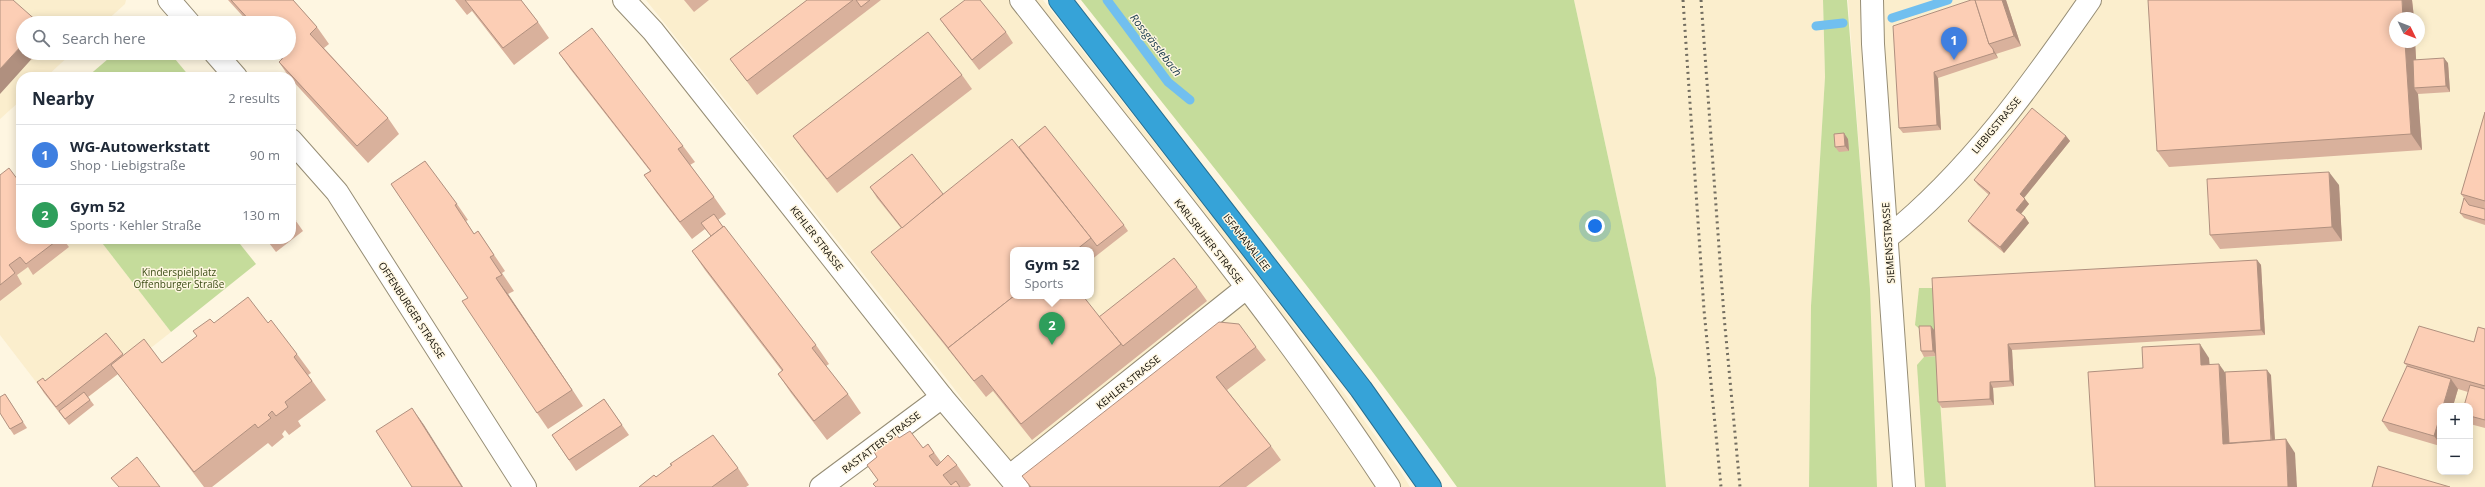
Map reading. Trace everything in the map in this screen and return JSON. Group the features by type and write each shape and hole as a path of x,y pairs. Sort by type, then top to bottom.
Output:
{"highway":[{"name":"ISFAHANALLEE","path":"1060,0 1361,389 1430,487"}],"street":[{"path":"169,0 183,16"},
{"name":"KEHLER STRASSE","path":"624,0 653,31 942,397 1014,482 1246,288"},
{"name":"KARLSRUHER STRASSE","path":"1021,0 1246,288 1342,416 1389,487"},
{"name":"SIEMENSSTRASSE","path":"1872,0 1873,44 1888,237 1904,487"},
{"name":"LIEBIGSTRASSE","path":"1888,237 1908,220 1962,165 2037,76 2090,0"},
{"path":"221,60 232,72"},
{"name":"OFFENBURGER STRASSE","path":"296,146 337,192 525,487"},
{"name":"RASTATTER STRASSE","path":"821,487 942,397"}],"shaded area":[{"path":"0,0 126,0 125,4 112,16 16,16 16,60 64,60 51,72 16,72 16,105 0,119"},
{"path":"646,0 1043,0 1257,274 1398,467 1410,487 1027,487 953,387"},
{"path":"1574,0 1823,0 1825,77 1811,306 1809,487 1666,487 1656,378"},
{"path":"1848,0 2485,0 2485,487 1877,487 1869,281"},
{"path":"0,190 16,227 16,244 103,244 171,332 63,417 0,335"}],"green space":[{"path":"1081,0 1574,0 1656,378 1666,487 1457,487 1366,363 1319,302"},
{"path":"1823,0 1847,0 1870,289 1877,487 1809,487 1811,306 1825,77"},
{"path":"107,60 176,60 186,72 93,72"},
{"name":"Kinderspielplatz Offenburger Straße","path":"103,244 240,244 256,264 171,332"},
{"path":"1919,288 1936,288 1938,331 1923,332 1915,325"},
{"path":"1937,356 1946,487 1925,487 1917,365 1924,357"}],"building":[{"path":"0,0 13,0 31,16 16,16 16,52 0,69"},
{"path":"231,0 293,0 317,27 310,34 388,118 357,146 296,80 296,72 288,72 279,62 281,60 296,60 296,16 246,16"},
{"path":"465,0 521,0 538,22 503,48"},
{"path":"807,0 853,0 747,81 730,59"},
{"path":"856,0 870,0 861,7"},
{"path":"965,0 980,0 1006,32 972,60 940,19"},
{"path":"1971,0 1975,0 1989,44 1994,53 1934,72 1937,125 1899,128 1893,26"},
{"path":"1975,0 2002,0 2014,36 1989,44"},
{"path":"2148,0 2402,0 2403,12 2389,12 2389,48 2405,48 2411,134 2157,151"},
{"path":"592,28 683,146 678,149 714,197 680,222 644,175 651,171 559,53"},
{"path":"928,32 962,75 827,179 793,136"},
{"path":"2444,58 2446,86 2414,88 2413,60"},
{"path":"2032,108 2066,136 2020,194 2025,199 2016,210 2025,217 2000,247 1968,221 1990,193 1974,180"},
{"path":"2485,112 2485,201 2461,194"},
{"path":"1045,126 1124,225 1097,246 1019,147"},
{"path":"1844,133 1845,146 1835,147 1834,134"},
{"path":"1012,139 1091,238 1080,247 1010,247 1010,299 948,348 871,252"},
{"path":"912,154 943,194 902,228 870,187"},
{"path":"425,161 457,204 455,205 474,234 478,231 494,255 490,257 502,275 496,278 572,390 537,413 462,301 468,298 391,184"},
{"path":"9,168 16,177 16,244 52,244 26,264 20,257 9,265 15,273 0,285 0,175"},
{"path":"2329,172 2332,227 2210,235 2207,179"},
{"path":"2464,198 2469,205 2485,209 2485,220 2460,213"},
{"path":"714,214 723,227 711,236 701,223"},
{"path":"724,226 816,345 812,348 848,394 814,421 778,374 783,370 692,251"},
{"path":"1174,258 1197,287 1123,346 1099,317"},
{"path":"2257,260 2261,330 2008,344 2010,381 1990,382 1990,399 1938,402 1932,278"},
{"path":"248,297 268,323 271,320 297,354 294,357 312,381 285,402 288,407 276,416 272,411 268,415 271,418 258,428 255,424 194,472 111,365 144,339 162,363 197,336 193,331 210,319 214,323"},
{"path":"1010,299 1085,299 1121,344 1021,424 982,375 974,381 948,348"},
{"path":"1219,322 1239,324 1256,347 1216,377 1271,446 1219,487 1031,487 1022,476"},
{"path":"1919,326 1931,326 1933,351 1921,351"},
{"path":"2419,326 2474,342 2478,327 2485,329 2485,386 2404,363"},
{"path":"106,333 123,354 56,407 37,382 43,378 45,381"},
{"path":"2200,344 2201,365 2219,364 2223,444 2286,439 2288,487 2095,487 2088,372 2143,368 2142,347"},
{"path":"2407,366 2451,379 2444,403 2437,403 2437,426 2434,436 2382,421"},
{"path":"2267,370 2271,440 2229,443 2225,372"},
{"path":"2470,385 2485,389 2485,420 2473,417 2473,403 2465,403"},
{"path":"84,392 90,400 65,419 59,411"},
{"path":"5,394 23,422 10,429 0,413 0,397"},
{"path":"604,399 622,425 569,460 552,435"},
{"path":"412,408 462,487 412,487 376,431"},
{"path":"910,431 923,448 928,444 934,453 929,456 937,466 948,455 957,465 943,475 951,485 956,481 960,487 876,487 873,484 878,480 867,465 877,457 874,452 897,435 899,438"},
{"path":"713,435 738,468 712,487 639,487 654,475 656,477 672,465 670,464"},
{"path":"137,457 160,487 119,487 111,478"},
{"path":"2378,466 2450,487 2372,487"}],"waterway":[{"name":"Rossgässlebach","path":"1107,0 1168,82 1190,100"},
{"name":"Rossgässlebach","path":"1892,18 1948,0"},
{"name":"Rossgässlebach","path":"1816,26 1843,23"}],"railway":[{"path":"1683,0 1704,310 1721,487"},
{"path":"1701,0 1724,316 1740,487"}],"place":[{"name":"WG-Autowerkstatt","path":"1954,60"},
{"name":"Gym 52","path":"1052,345"}]}
